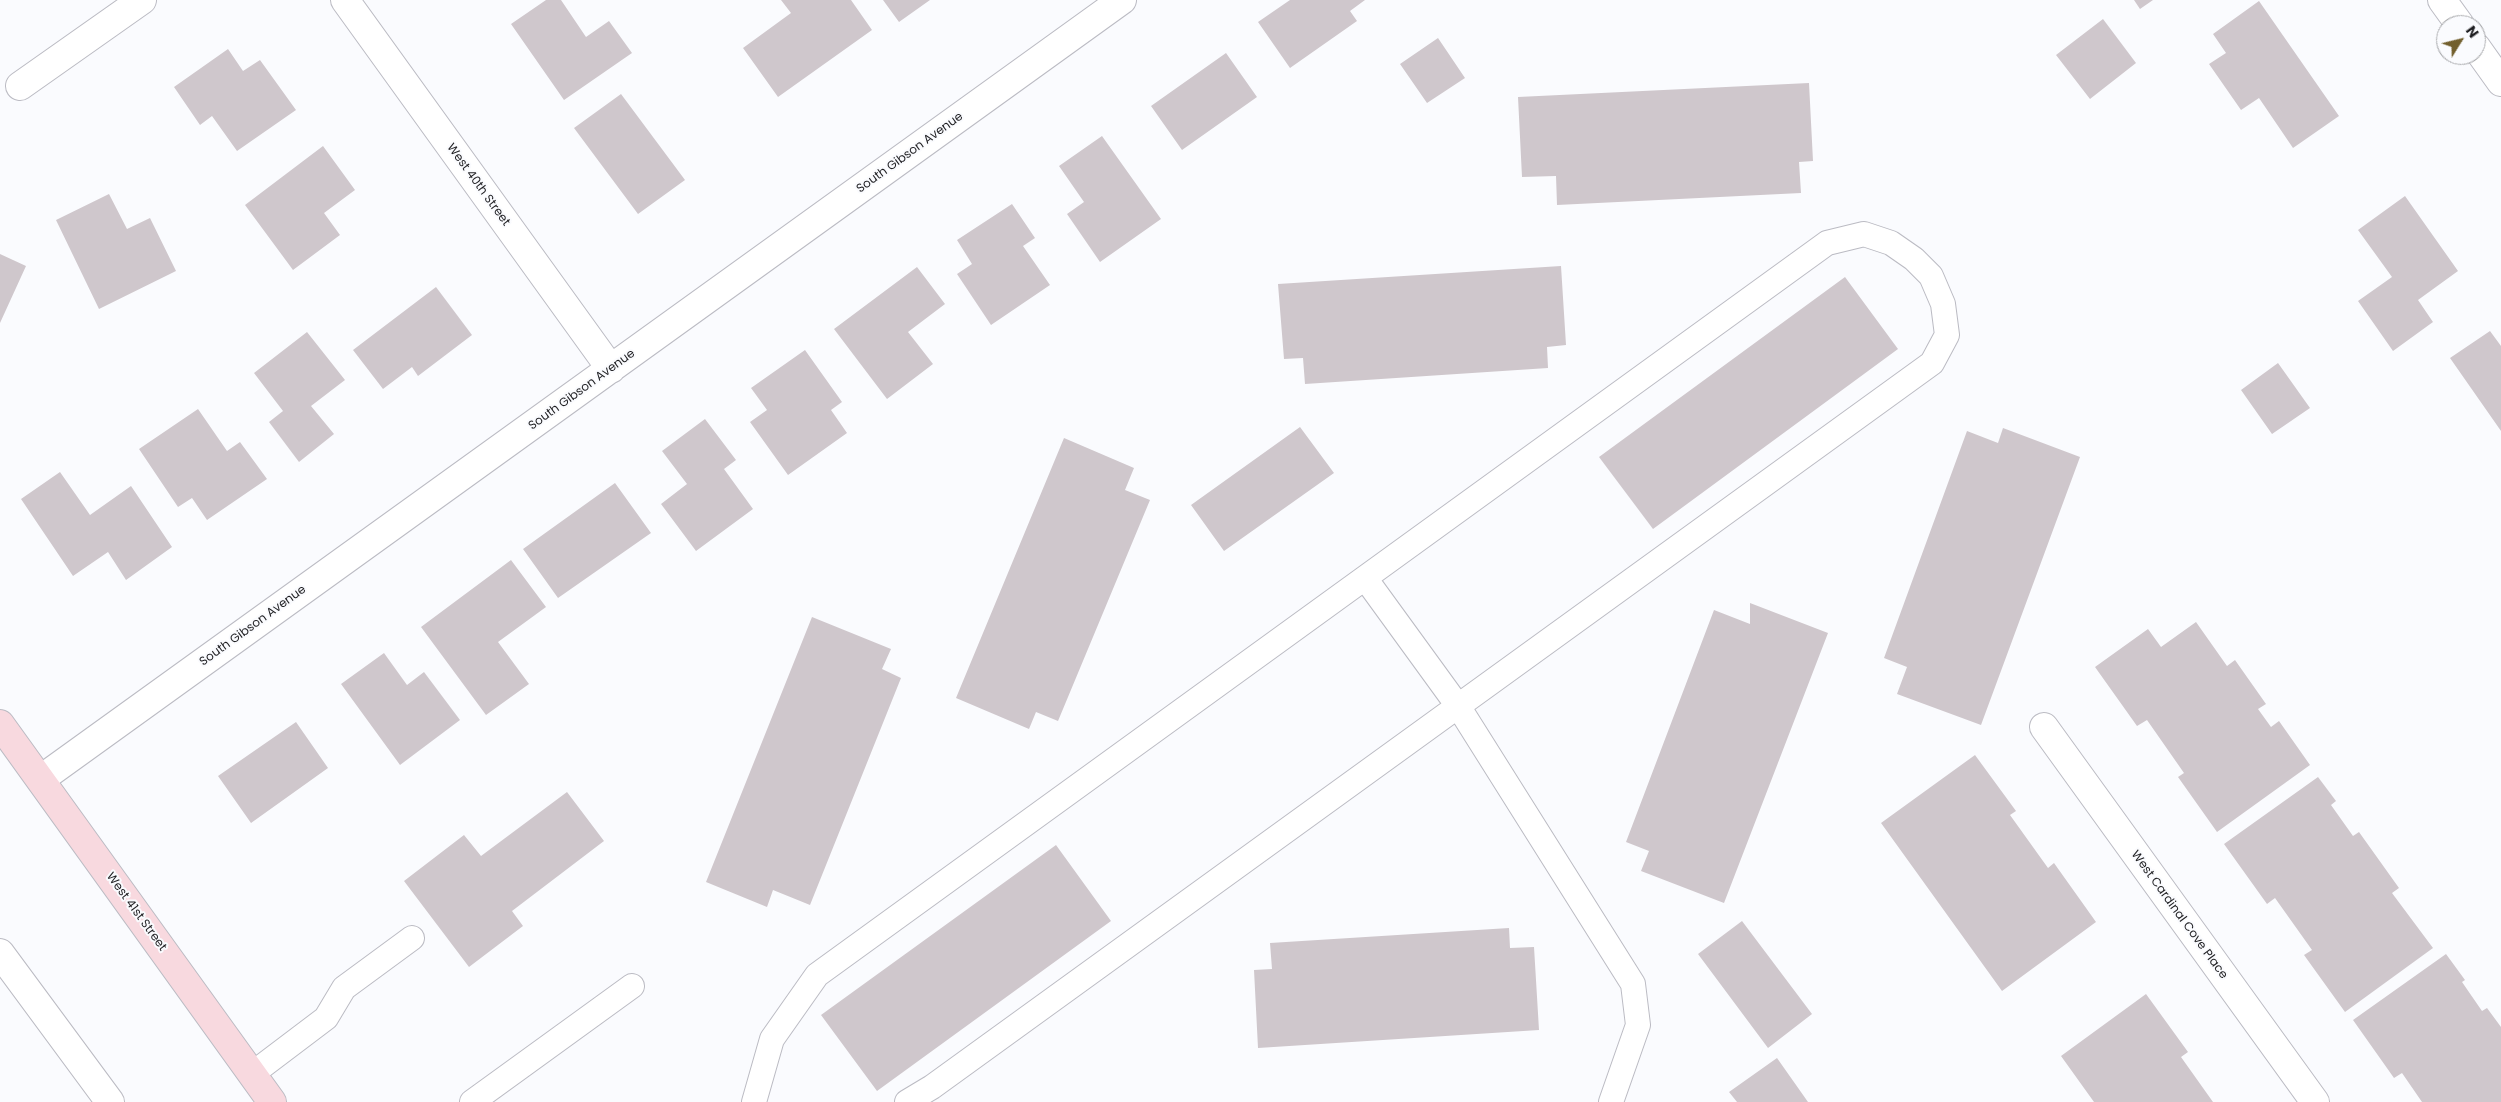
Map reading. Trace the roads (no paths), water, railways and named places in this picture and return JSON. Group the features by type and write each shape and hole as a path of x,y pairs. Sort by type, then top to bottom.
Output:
{"main road":[{"name":"West 41st Street","path":"0,724 272,1102"}],"street":[{"path":"20,86 142,0"},
{"name":"West 40th Street","path":"345,0 611,369"},
{"name":"South Gibson Avenue","path":"41,779 1122,0"},
{"path":"2442,0 2453,15"},
{"path":"2486,61 2501,82"},
{"name":"West Cardinal Cove Place","path":"2044,727 2315,1102"},
{"path":"0,953 110,1102"}],"lane":[{"path":"754,1102 772,1039 817,974 1827,243 1864,234 1891,243 1914,259 1931,276 1943,304 1947,336 1932,363 932,1087 907,1102"},
{"path":"1365,578 1458,706 1633,984 1638,1026 1611,1102"},
{"path":"252,1074 326,1018 344,988 412,938"},
{"path":"472,1102 632,986"}]}
